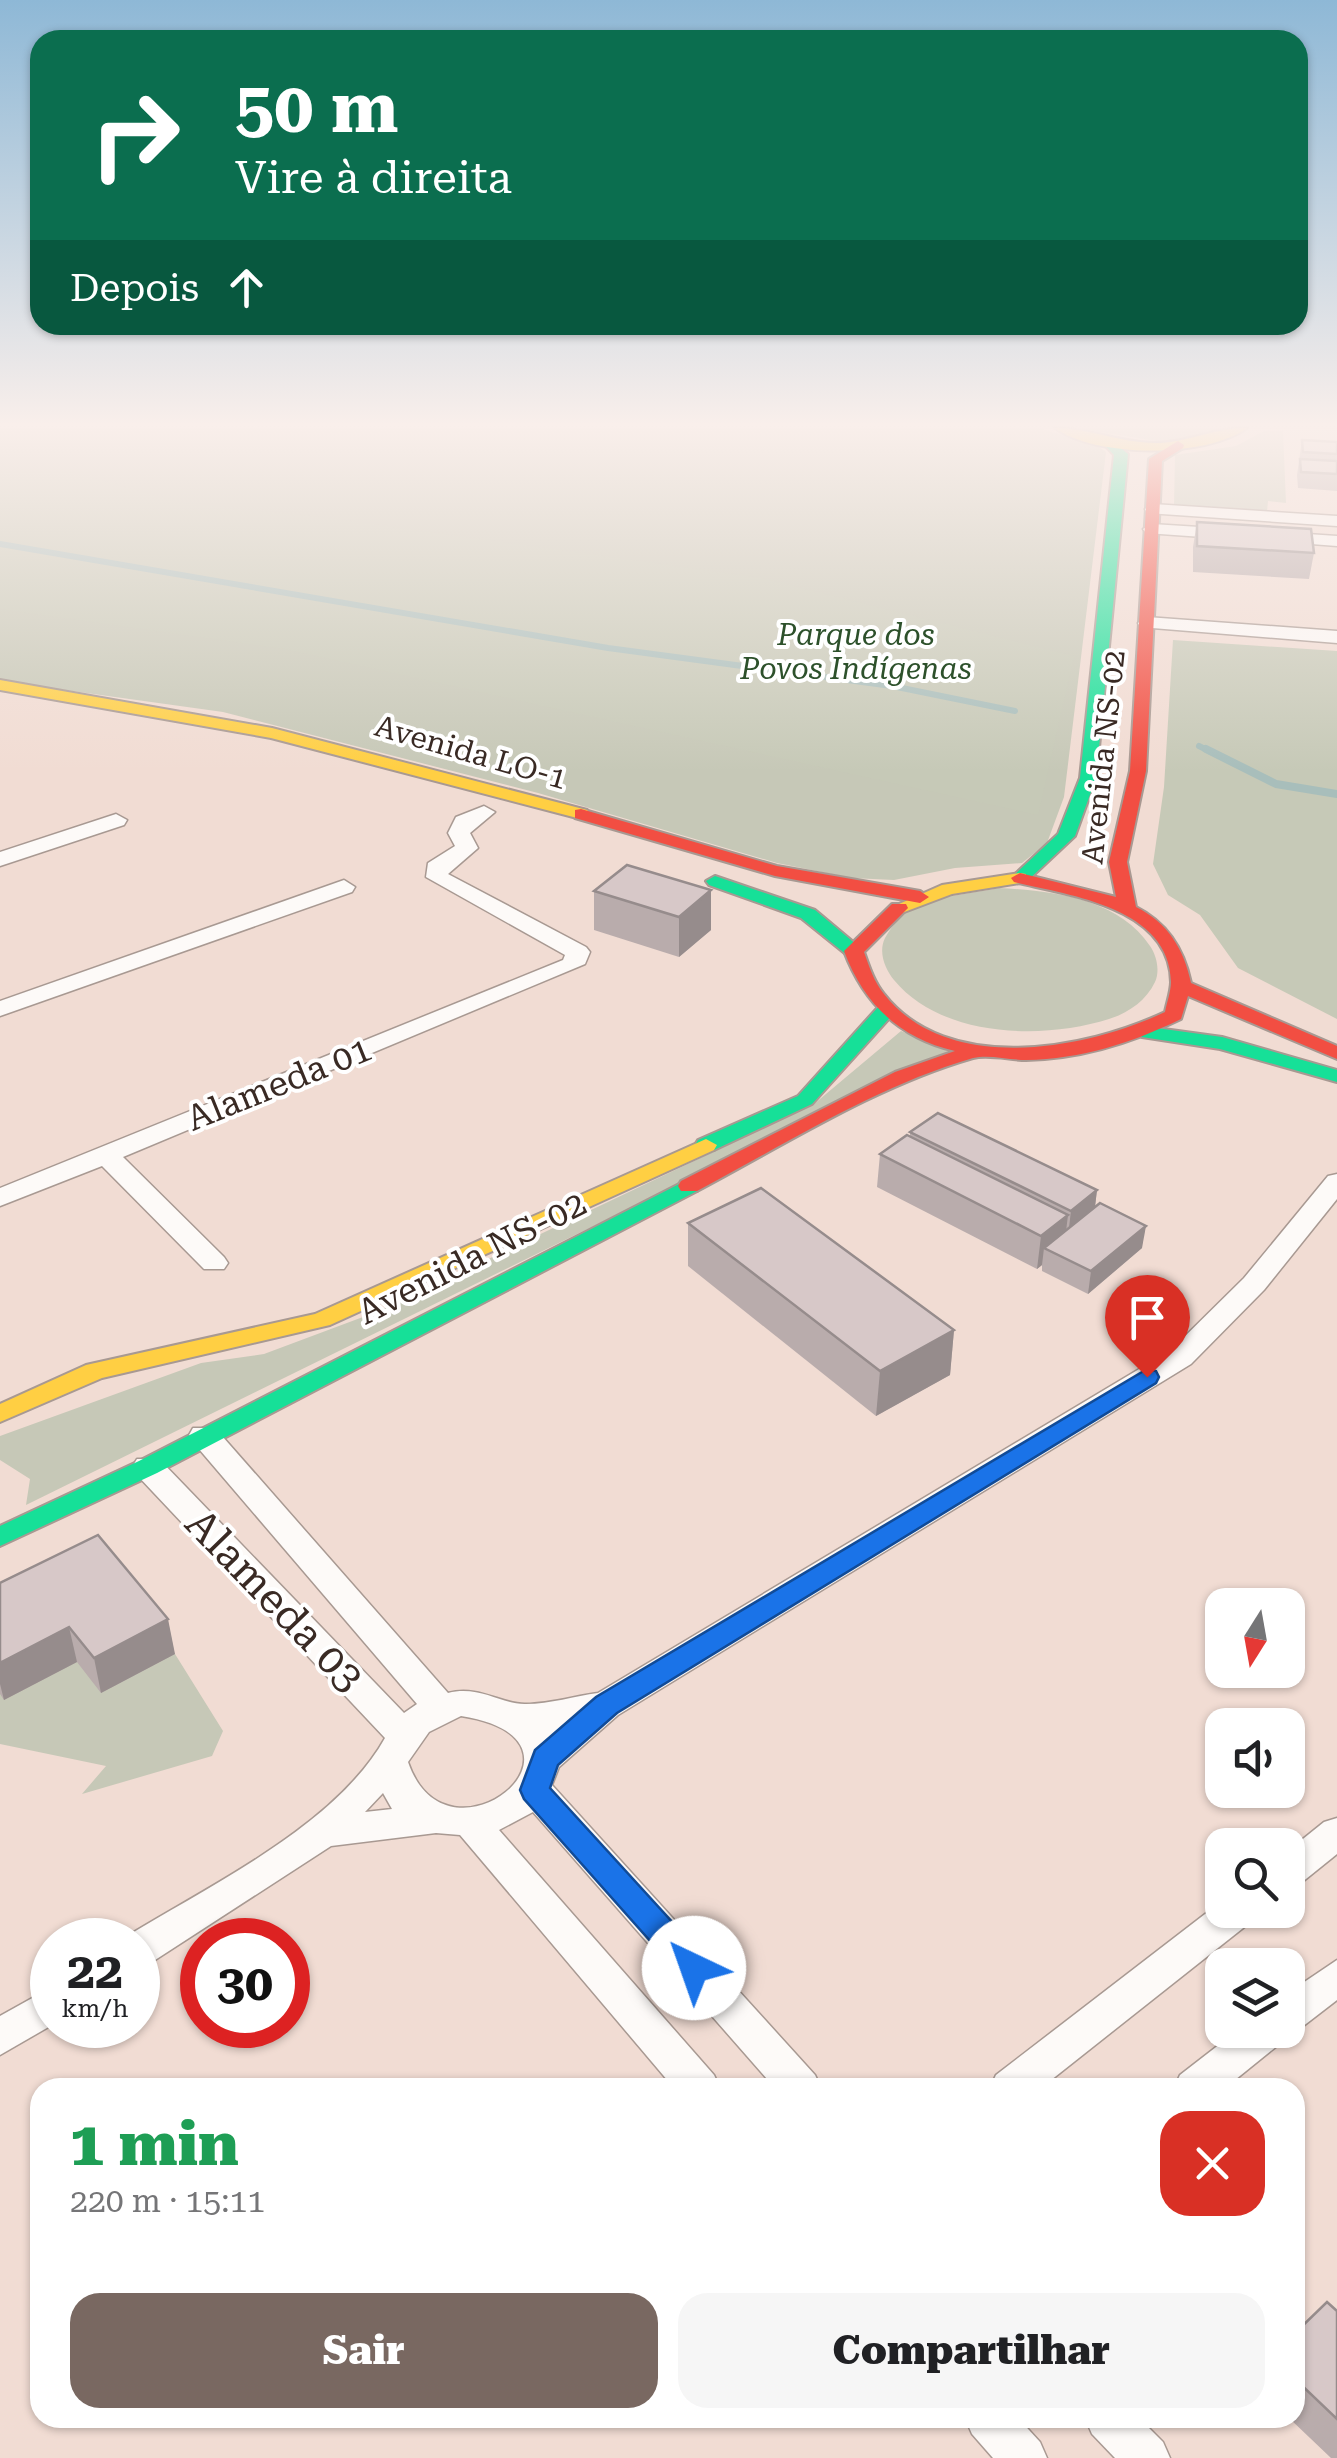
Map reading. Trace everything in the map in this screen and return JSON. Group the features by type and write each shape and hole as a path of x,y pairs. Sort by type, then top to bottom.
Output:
{"street":[{"name":"Avenida NS-02","path":"1020,878 1052,856 1069,836 1083,799 1112,543"},
{"name":"Avenida NS-02","path":"1127,908 1118,858 1134,800 1152,543"},
{"path":"1147,623 1337,637"},
{"name":"Avenida LO-1","path":"0,685 227,720 398,762 766,869 849,890 920,897"},
{"name":"Avenida LO-1","path":"0,705 158,728 278,753 516,822"},
{"name":"Alameda 01","path":"0,1198 573,964 578,952 437,878 436,868 467,848 459,834 464,822 484,812"},
{"path":"0,859 116,820"},
{"path":"694,874 815,914 835,928 854,951 866,980 887,1009 946,1039 980,1049 1074,1054 1149,1033 1174,1015 1184,987 1176,958 1159,929 1127,908 1020,878 920,897 889,910 854,951"},
{"path":"0,1010 344,887"},
{"path":"1184,987 1337,1053"},
{"name":"Avenida NS-02","path":"0,1414 94,1372 322,1320 805,1100 887,1009"},
{"path":"1149,1033 1222,1044 1337,1076"},
{"name":"Avenida NS-02","path":"0,1537 148,1467 902,1076 980,1049"},
{"path":"106,1155 214,1263"},
{"path":"323,1832 433,1819 471,1823 496,1818 606,1705 1181,1357 1254,1284 1337,1182"},
{"name":"Alameda 03","path":"204,1435 440,1707"},
{"name":"Alameda 03","path":"148,1467 396,1747"},
{"path":"160,1936 323,1832 396,1747 440,1707 492,1704 524,1718 540,1736 540,1774 793,2078"},
{"path":"524,1718 606,1705"},
{"path":"396,1747 403,1797 433,1819"},
{"path":"471,1823 691,2078"},
{"path":"1305,1859 1337,1834"},
{"path":"1023,2078 1215,1928"},
{"path":"1305,2001 1337,1976"},
{"path":"2,2037 30,2019"},
{"path":"1207,2078 1245,2048"},
{"path":"997,2428 1024,2458"},
{"path":"1118,2428 1148,2458"}],"green space":[{"name":"Parque dos Povos Indígenas","path":"0,543 1095,543 1064,797 1047,843 1022,863 955,868 894,880 851,878 777,863 538,793 223,712 0,681"},
{"path":"0,543 507,543 761,578 1074,656 1038,815 285,649 0,609"},
{"path":"1173,640 1337,651 1337,1019 1238,968 1200,915 1168,895 1153,864 1164,787"},
{"path":"999,888 1062,895 1120,917 1154,954 1157,973 1147,995 1116,1016 1083,1026 1025,1031 966,1023 939,1014 914,999 894,980 884,960 883,943 892,927 924,903"},
{"path":"901,1031 949,1051 26,1505 30,1479 0,1460 0,1436 201,1363 264,1354 379,1311 814,1104"},
{"path":"0,1622 175,1654 223,1731 212,1756 82,1794 106,1766 0,1744"}],"building":[{"path":"1197,543 1313,543 1314,553 1197,546"},
{"path":"627,865 711,890 679,917 594,891"},
{"path":"938,1113 1097,1190 1071,1211 910,1132"},
{"path":"907,1135 1068,1215 1041,1236 880,1154"},
{"path":"761,1188 954,1330 880,1371 688,1223"},
{"path":"1100,1203 1146,1226 1091,1271 1044,1248"},
{"path":"98,1535 168,1619 94,1658 69,1627 0,1663 0,1583"},
{"path":"1327,2302 1337,2311 1337,2419 1305,2389 1305,2323"}],"waterway":[{"path":"0,544 608,648 892,686 1015,711"},
{"path":"1199,746 1211,752"},
{"path":"1206,749 1276,784 1337,794"}],"traffic: fast":[{"path":"1020,878 1066,836 1088,778 1112,543"},
{"path":"715,881 808,914 854,951"},
{"path":"706,1145 805,1100 887,1009"},
{"path":"1149,1033 1222,1043 1337,1076"},
{"path":"0,1537 148,1467 689,1186"}],"traffic: slow":[{"path":"0,685 272,733 581,814"},
{"path":"899,908 948,889 1020,878"},
{"path":"0,1414 95,1371 322,1320 706,1145"}],"traffic: jam":[{"path":"1127,908 1118,862 1138,771 1151,543"},
{"path":"581,814 775,871 920,897"},
{"path":"899,908 854,951 869,987 883,1005 913,1028 948,1043 1026,1054 1066,1051 1105,1043 1174,1015 1181,982 1175,955 1160,933 1137,915 1109,901 1079,890 1020,878"},
{"path":"1184,987 1337,1053"},
{"path":"689,1186 902,1076 980,1049"}],"route":[{"path":"694,1968 534,1790 545,1758 606,1705 1147,1377"}]}
